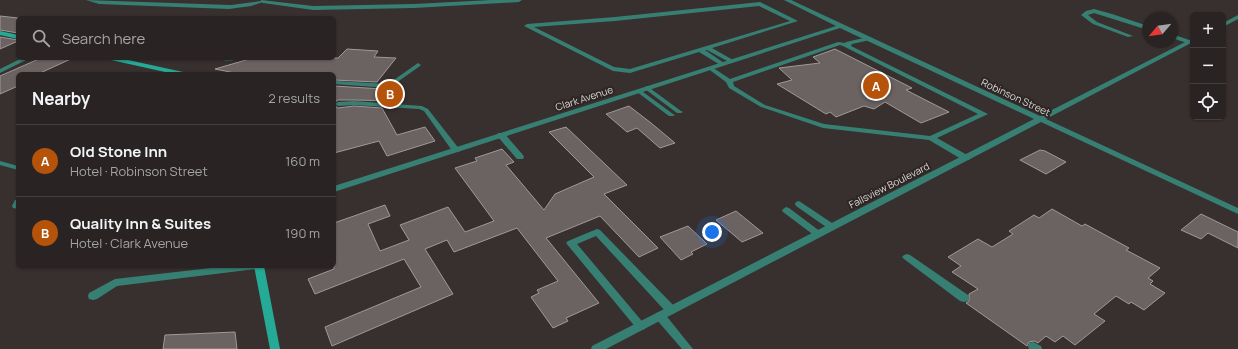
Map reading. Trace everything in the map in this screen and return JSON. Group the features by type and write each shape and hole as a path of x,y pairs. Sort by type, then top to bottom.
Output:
{"main road":[{"path":"0,33 16,37"},
{"path":"120,60 175,72"},
{"path":"258,268 275,349"}],"street":[{"path":"89,0 99,2 229,7 257,4 264,0 313,8 414,6 519,0"},
{"name":"Robinson Street","path":"787,0 1238,211"},
{"path":"760,4 795,21 708,48 630,71 613,69 527,26 615,20 760,4"},
{"path":"1130,36 1091,21 1084,15 1085,12 1100,12 1142,26"},
{"path":"1226,23 1238,17"},
{"name":"Clark Avenue","path":"336,188 840,26"},
{"path":"1178,37 1190,40"},
{"path":"848,46 856,47 863,45 861,42 868,39"},
{"name":"Fallsview Boulevard","path":"596,349 1190,42"},
{"path":"729,81 840,43 984,114 931,138"},
{"path":"708,48 731,61"},
{"path":"700,50 722,64"},
{"path":"0,71 23,60"},
{"path":"336,83 388,86 418,64"},
{"path":"710,68 729,81 731,87 763,106 823,126 931,138 966,158"},
{"path":"647,88 679,112"},
{"path":"639,91 671,115"},
{"path":"338,104 354,103 420,107 426,110 456,150"},
{"path":"501,135 520,157"},
{"path":"0,163 16,167"},
{"path":"799,204 832,227"},
{"path":"786,210 818,234"},
{"path":"641,326 571,243 597,232 671,310"},
{"path":"907,257 964,298"},
{"path":"93,296 115,283 241,268"},
{"path":"660,316 688,349"}],"building":[{"path":"0,16 16,18 16,33 0,30"},
{"path":"0,37 16,40 16,42 0,49"},
{"path":"347,49 378,51 374,57 396,58 377,82 336,80 336,72 230,72 215,69 246,60 336,60 336,58 338,58"},
{"path":"835,49 912,88 906,90 949,112 921,123 885,102 874,109 864,106 836,117 830,112 826,114 777,84 792,80 779,68 820,63 813,57"},
{"path":"36,60 69,60 42,72 16,72 16,87 0,94 0,76"},
{"path":"336,86 399,90 398,101 338,100 336,102"},
{"path":"336,106 338,108 354,106 382,108 397,135 425,127 435,141 387,156 379,141 336,152"},
{"path":"629,106 675,143 660,148 637,128 627,132 606,114"},
{"path":"566,127 627,185 604,194 658,248 639,257 600,216 546,238 599,303 566,318 568,321 553,328 531,297 539,293 537,290 558,281 517,228 454,252 447,240 425,249 453,294 332,346 325,327 421,287 404,259 315,294 308,279 336,268 336,222 385,205 390,216 368,224 380,251 409,240 400,225 448,207 465,232 494,221 455,168 477,161 475,158 502,149 514,162 506,165 544,210 555,194 594,177 549,132"},
{"path":"1040,150 1066,162 1046,174 1020,160"},
{"path":"1052,209 1082,226 1085,224 1129,248 1126,250 1160,268 1148,278 1153,281 1150,284 1165,293 1144,310 1131,302 1129,304 1116,296 1094,314 1105,321 1075,345 1063,336 1055,342 1046,336 1038,343 1034,341 1029,342 1027,346 966,303 969,301 969,294 978,289 952,272 961,266 948,257 978,239 992,247 1013,234 1009,231 1034,215 1039,218"},
{"path":"736,211 763,233 742,242 716,220"},
{"path":"1201,214 1238,232 1238,248 1208,233 1201,239 1181,230"},
{"path":"688,226 707,244 691,252 693,254 681,260 660,237"},
{"path":"235,332 237,349 163,349 165,335"}],"place":[{"name":"Old Stone Inn","path":"876,86"},
{"name":"Quality Inn & Suites","path":"390,94"}]}
